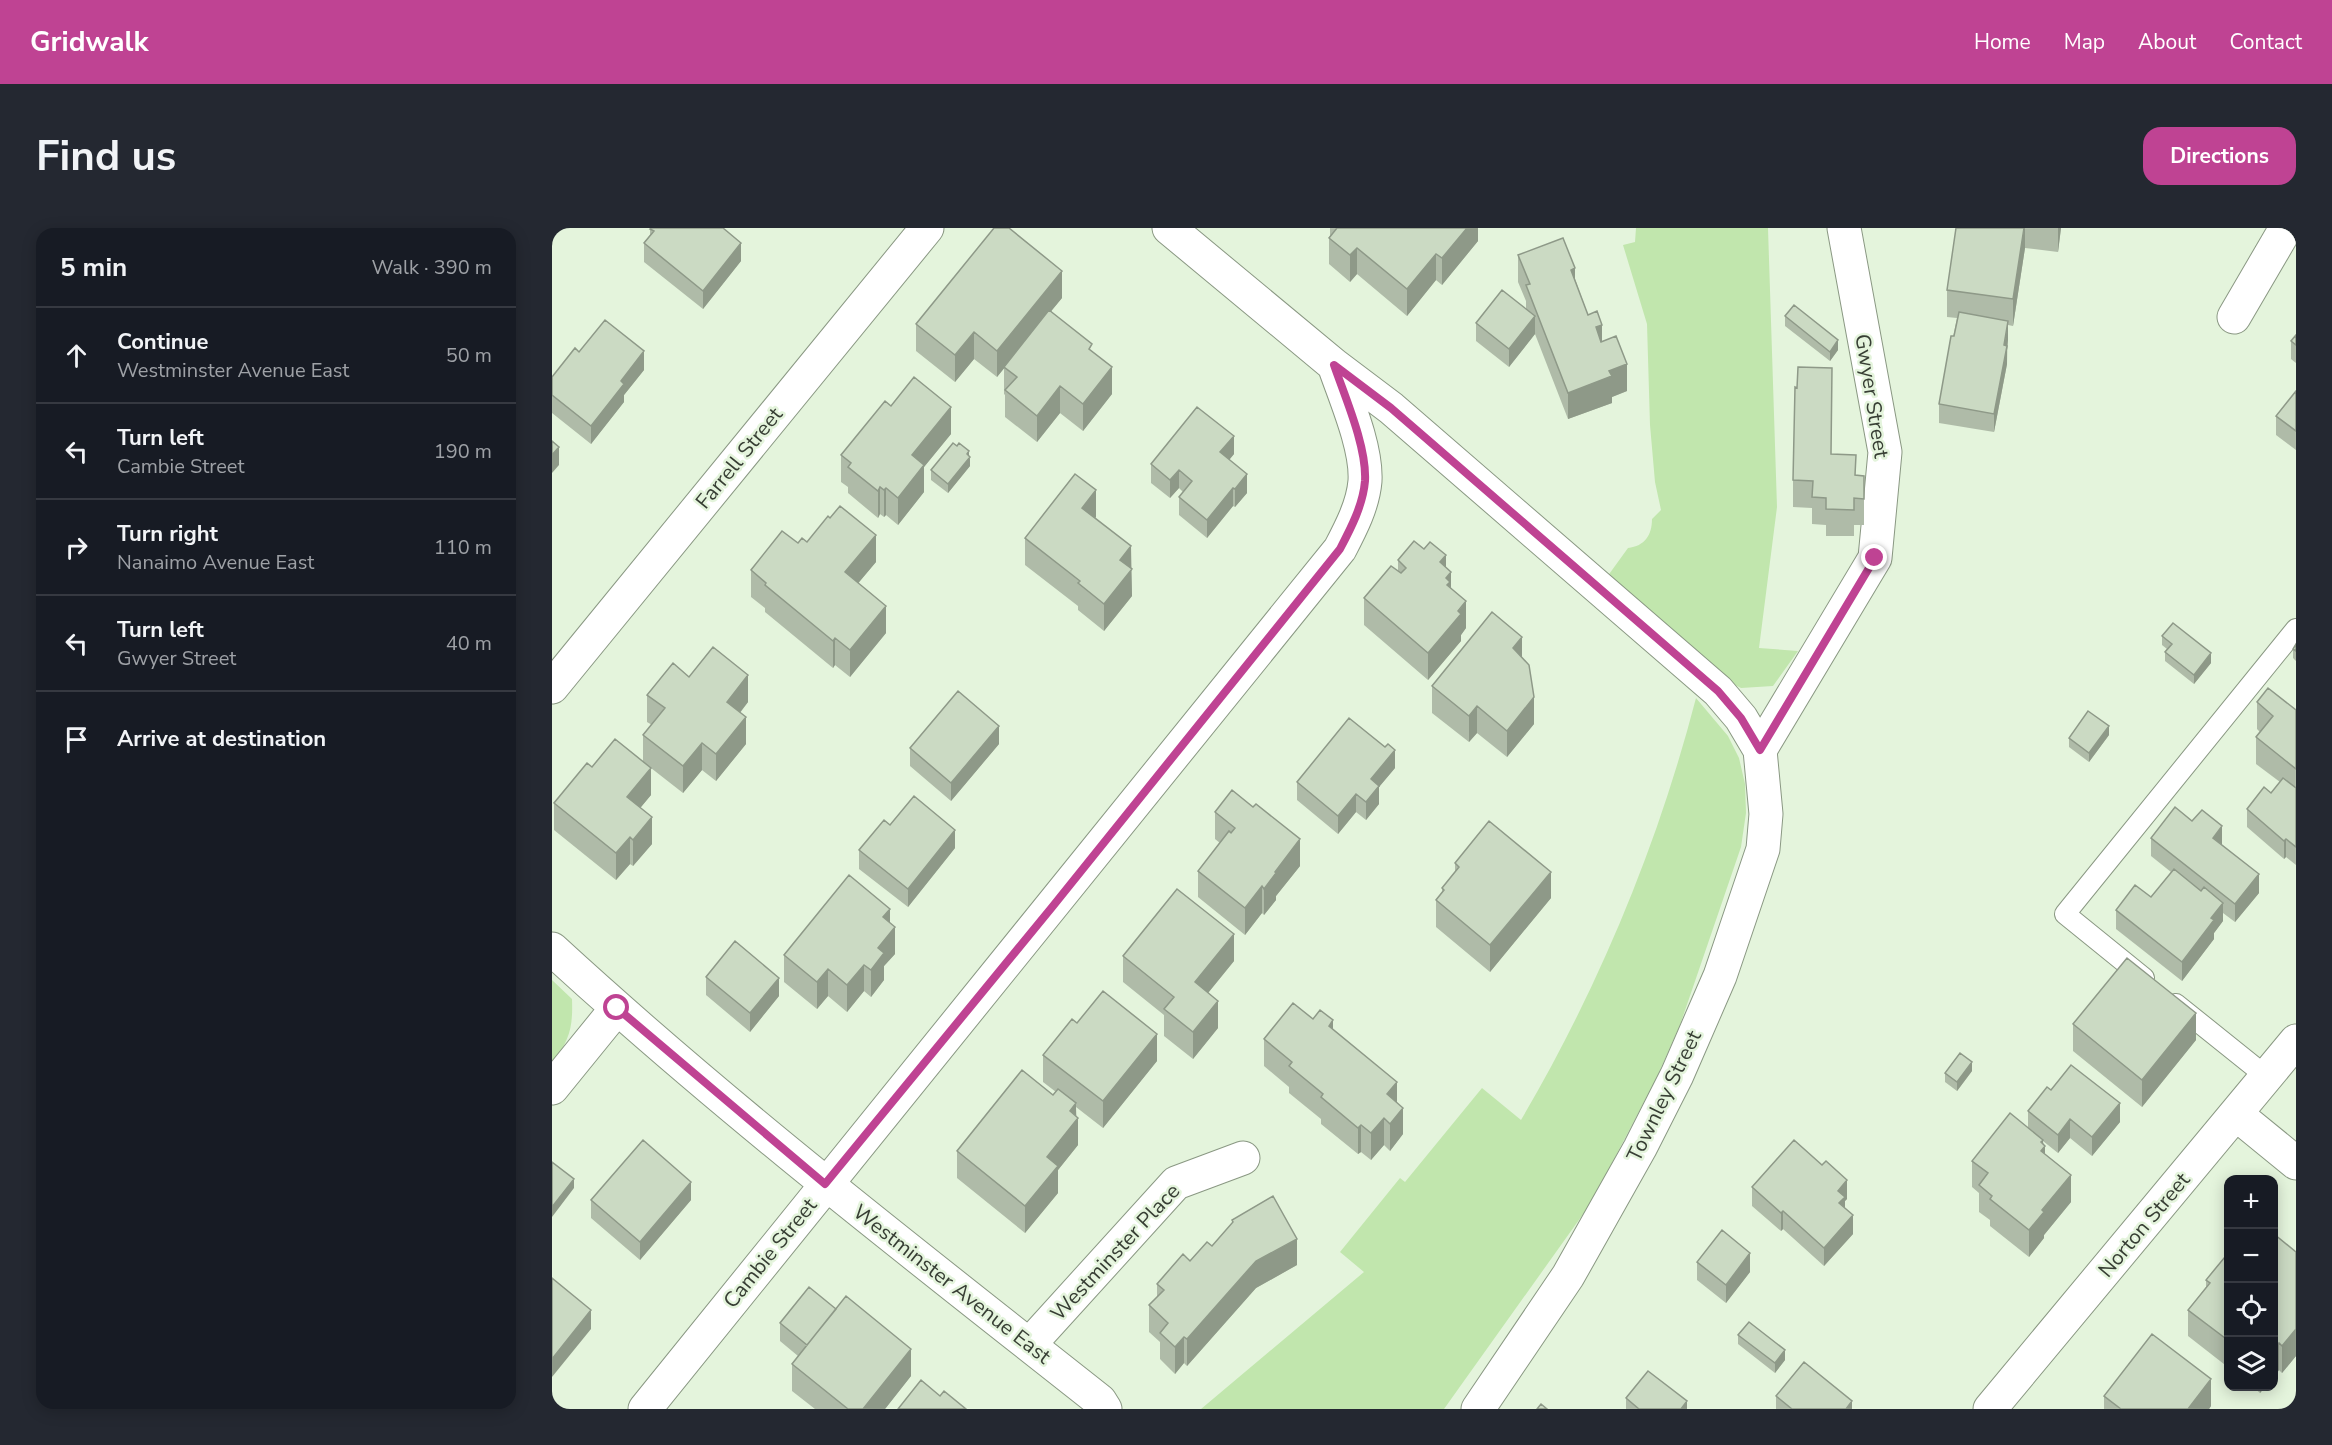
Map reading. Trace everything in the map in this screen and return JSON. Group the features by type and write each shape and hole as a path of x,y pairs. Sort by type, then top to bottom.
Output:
{"street":[{"name":"Farrell Street","path":"552,687 927,228"},
{"path":"1169,228 1334,365 1391,408 1718,691 1741,718 1760,750"},
{"name":"Gwyer Street","path":"1760,750 1875,558 1885,452 1844,228"},
{"path":"2234,317 2286,228"},
{"name":"Cambie Street","path":"645,1409 1340,549 1360,505 1365,482 1365,463 1334,365"},
{"name":"Townley Street","path":"1478,1409 1568,1276 1640,1148 1677,1075 1720,976 1762,849 1767,814 1760,750"},
{"name":"Westminster Avenue East","path":"552,949 617,1008 825,1184 1100,1401 1105,1409"},
{"path":"552,1088 617,1008"},
{"name":"Norton Street","path":"1990,1409 2296,1041"},
{"path":"2236,1114 2296,1162"},
{"name":"Westminster Place","path":"1029,1345 1176,1182 1243,1158"}],"lane":[{"path":"2267,1077 2065,914 2296,629"}],"green space":[{"path":"1636,228 1768,228 1777,507 1759,648 1798,651 1773,686 1741,688 1731,683 1607,577 1628,548 1639,545 1646,539 1651,530 1652,519 1661,510 1655,482 1650,425 1647,324 1623,245 1635,242"},
{"path":"1696,698 1728,736 1739,758 1745,784 1746,813 1741,847 1680,1025 1656,1079 1591,1203 1444,1409 1201,1409 1364,1272 1340,1252 1400,1178 1405,1182 1482,1088 1521,1120 1575,1019 1623,915 1663,808"},
{"path":"552,980 572,999 572,1009 567,1040 552,1063"}],"building":[{"path":"651,228 723,228 741,243 703,291 644,243 654,231"},
{"path":"994,228 1009,228 1062,271 997,351 974,332 955,355 916,324"},
{"path":"1337,228 1467,228 1442,258 1436,254 1407,289 1357,248 1350,255 1329,238"},
{"path":"1956,228 2024,228 2013,299 1947,290"},
{"path":"1563,238 1575,268 1571,270 1588,315 1597,311 1602,325 1596,327 1601,342 1616,336 1627,364 1609,371 1612,376 1568,393 1526,285 1530,284 1518,255"},
{"path":"1502,290 1535,316 1509,349 1476,323"},
{"path":"1794,305 1838,340 1830,352 1785,316"},
{"path":"1049,310 1092,344 1089,349 1112,367 1083,404 1060,386 1037,416 1005,390 1017,377 1004,367"},
{"path":"1959,312 2008,321 2004,345 2007,346 1994,414 1939,404 1951,336 1954,336"},
{"path":"605,320 644,351 621,381 624,384 591,426 552,395 552,377 575,348 579,352"},
{"path":"2296,335 2296,345 2291,341"},
{"path":"1798,367 1832,368 1831,454 1856,455 1855,475 1864,476 1864,499 1854,498 1854,510 1826,509 1826,498 1812,497 1813,481 1793,480 1795,387 1797,388"},
{"path":"914,377 951,407 912,455 924,465 898,498 886,488 884,490 880,487 878,491 848,467 851,463 841,455 885,401 891,406"},
{"path":"2296,391 2296,431 2276,416"},
{"path":"1197,407 1234,436 1220,452 1247,474 1207,520 1179,497 1192,481 1179,470 1170,480 1151,464"},
{"path":"552,441 559,447 552,455"},
{"path":"953,443 957,446 959,443 969,451 967,454 970,457 948,484 931,470"},
{"path":"1075,474 1096,490 1082,508 1131,546 1120,560 1132,569 1104,604 1078,583 1080,581 1025,538"},
{"path":"840,506 876,535 845,572 886,606 850,650 835,638 833,641 765,585 766,583 751,570 782,531 798,543 802,538 807,542 828,516 830,518"},
{"path":"1414,541 1424,549 1430,542 1446,555 1440,562 1451,572 1446,578 1450,582 1447,585 1466,601 1458,611 1461,614 1428,653 1364,598 1391,566 1401,573 1406,568 1398,560"},
{"path":"1492,612 1522,637 1513,648 1529,665 1534,697 1507,731 1477,706 1469,716 1432,686"},
{"path":"2173,623 2211,653 2194,675 2165,652 2172,644 2162,636"},
{"path":"713,647 748,675 727,702 746,717 716,754 702,743 683,766 643,735 665,708 647,695 673,663 689,677"},
{"path":"2268,688 2296,710 2296,769 2256,737 2273,716 2257,702"},
{"path":"958,691 999,726 951,783 910,748"},
{"path":"2088,711 2109,726 2089,753 2069,738"},
{"path":"1349,718 1385,747 1388,744 1395,750 1371,779 1379,786 1366,802 1356,794 1338,816 1297,782"},
{"path":"615,739 651,768 627,797 652,817 633,840 630,837 616,853 554,803 587,763 592,767"},
{"path":"2283,778 2296,788 2296,847 2286,839 2284,841 2247,809 2264,787 2271,793"},
{"path":"1232,790 1253,807 1256,804 1300,839 1264,889 1262,886 1245,908 1198,871 1229,831 1231,833 1235,828 1215,812"},
{"path":"914,796 955,830 908,889 859,850 884,820 890,825"},
{"path":"2175,807 2192,821 2202,810 2222,826 2213,838 2259,874 2235,904 2151,838"},
{"path":"1489,821 1551,872 1490,945 1436,900 1444,890 1442,888 1459,867 1455,863"},
{"path":"2174,869 2201,891 2204,887 2223,903 2211,918 2214,920 2182,962 2116,910 2135,885 2151,897"},
{"path":"849,875 890,909 883,917 895,927 878,948 884,953 871,970 864,965 847,985 828,969 817,982 784,955"},
{"path":"1177,889 1234,934 1195,982 1218,1001 1193,1032 1164,1009 1174,997 1123,956"},
{"path":"735,941 779,978 750,1013 706,977"},
{"path":"2127,958 2196,1013 2142,1080 2073,1024"},
{"path":"1103,991 1157,1034 1103,1101 1043,1055 1072,1019 1077,1023"},
{"path":"1293,1003 1313,1019 1320,1010 1333,1020 1329,1026 1397,1082 1387,1094 1403,1108 1390,1124 1384,1118 1371,1133 1361,1125 1358,1128 1321,1097 1323,1094 1289,1066 1292,1062 1264,1039"},
{"path":"1960,1053 1972,1062 1957,1082 1945,1073"},
{"path":"2071,1065 2120,1103 2092,1137 2070,1119 2058,1135 2028,1111 2047,1087 2051,1090"},
{"path":"1022,1070 1053,1095 1058,1089 1076,1103 1070,1111 1078,1118 1047,1157 1058,1166 1025,1206 957,1151"},
{"path":"2010,1113 2043,1140 2041,1142 2045,1146 2041,1151 2071,1175 2042,1210 2044,1212 2029,1230 1990,1199 1992,1196 1979,1185 1988,1173 1972,1161"},
{"path":"643,1140 691,1182 640,1242 591,1200"},
{"path":"1794,1140 1822,1165 1826,1161 1847,1180 1838,1191 1845,1197 1839,1203 1853,1215 1824,1248 1752,1187"},
{"path":"552,1162 574,1179 552,1207"},
{"path":"1273,1196 1297,1239 1256,1261 1187,1339 1184,1337 1175,1347 1160,1333 1168,1323 1149,1305 1164,1290 1157,1284 1183,1254 1190,1261 1207,1242 1212,1246 1233,1222 1232,1220"},
{"path":"1722,1230 1750,1253 1726,1285 1697,1262"},
{"path":"2278,1237 2296,1252 2296,1329 2282,1346 2279,1343"},
{"path":"2224,1258 2224,1337 2188,1310 2210,1283 2206,1280"},
{"path":"552,1278 591,1310 552,1359"},
{"path":"809,1287 836,1309 807,1345 780,1323"},
{"path":"846,1296 911,1349 863,1409 848,1409 792,1364"},
{"path":"1749,1322 1785,1350 1775,1363 1738,1335"},
{"path":"2152,1334 2211,1379 2188,1409 2121,1409 2104,1396"},
{"path":"1804,1362 1852,1401 1846,1409 1792,1409 1776,1396"},
{"path":"1648,1371 1687,1401 1681,1409 1639,1409 1626,1398"},
{"path":"921,1380 940,1396 944,1391 966,1409 898,1409"},
{"path":"1541,1404 1547,1409 1537,1409"}],"route":[{"path":"617,1008 825,1184 1053,906 1340,549 1360,505 1365,482 1365,463 1334,365 1391,408 1718,691 1741,718 1760,750 1875,558"}]}
